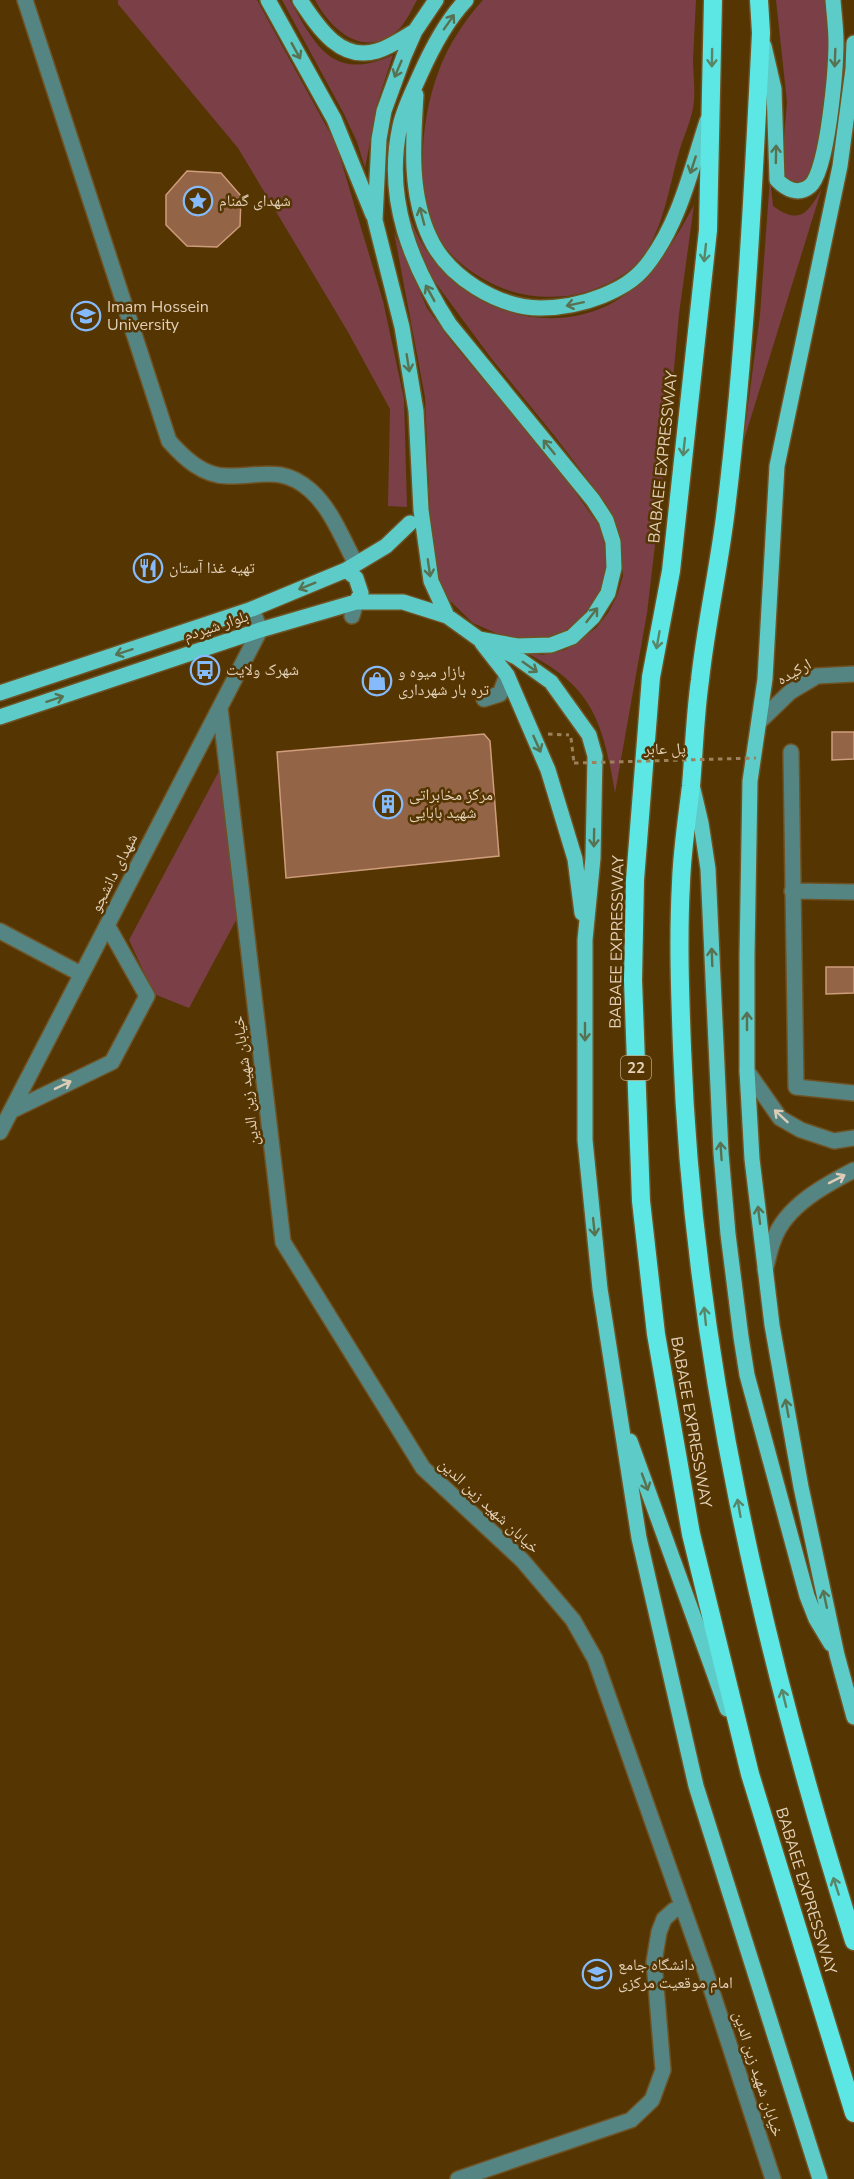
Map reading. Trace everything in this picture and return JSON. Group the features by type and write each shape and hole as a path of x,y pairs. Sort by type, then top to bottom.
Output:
{"highway":[{"name":"BABAEE EXPRESSWAY","path":"713,0 708,230 671,571 651,677 635,880 633,980 641,1201 656,1334 691,1534 750,1774 854,2114"},
{"name":"BABAEE EXPRESSWAY","path":"759,0 761,33 751,249 725,519 699,681 681,883 680,980 684,1098 706,1327 745,1535 800,1761 854,1941"}],"main road":[{"path":"268,0 334,119 375,220 402,327 413,390 421,510 431,580 447,616 479,639 516,657 551,682 589,735 594,756 593,858 585,940 585,1140 600,1289 618,1407 639,1538 696,1786 820,2179"},
{"path":"300,0 324,34 336,45 360,54 378,51 415,31"},
{"path":"375,220 379,139 384,111 393,80 415,31 436,0"},
{"path":"466,0 439,36 406,107 400,126 395,158 395,184 399,215 417,268 430,295 450,325 593,500 606,520 613,542 615,568 608,592 593,617 572,637 551,645 533,647 479,639"},
{"path":"761,33 774,89 777,180 786,189 796,191 809,188 819,170 826,138 835,62 833,0"},
{"path":"854,43 853,69 840,166 777,466 765,679 750,781 747,1071 752,1159 772,1325 801,1487 837,1655 854,1717"},
{"path":"416,84 414,169 423,222 430,240 441,258 461,277 486,293 538,308 569,306 592,300 630,282 646,267 664,240 679,208 711,109"},
{"name":"بلوار شیردم","path":"0,693 252,609 351,567 386,546 410,524"},
{"path":"351,567 361,593 354,609"},
{"name":"بلوار شیردم","path":"0,717 260,630 354,609 403,602 447,616"},
{"path":"479,639 507,675 548,770 575,859 585,940"},
{"path":"691,782 701,823 708,869 721,1153 728,1234 747,1375 807,1596 816,1619 837,1655"},
{"path":"618,1407 750,1774"}],"street":[{"path":"25,0 170,441 182,456 199,469 225,476 269,473 291,477 310,490 325,508 351,567"},
{"name":"بلوار شیردم","path":"410,524 421,510"},
{"path":"252,609 260,630"},
{"name":"شهدای دانشجو","path":"0,1131 260,630"},
{"name":"ارکیده","path":"760,721 790,692 817,676 854,674"},
{"path":"484,699 500,694 507,675"},
{"name":"خیابان شهید زین الدین","path":"220,708 283,1242 423,1468 522,1560 573,1620 595,1659 705,1970 773,2179"},
{"path":"790,752 796,1087 854,1093"},
{"path":"792,891 854,892"},
{"path":"11,1111 112,1062 142,1006 147,996 107,926"},
{"path":"0,931 81,974"},
{"path":"747,1071 780,1118 801,1130 834,1141 854,1138"},
{"path":"765,1270 774,1237 793,1210 820,1188 854,1170"},
{"path":"459,2179 631,2120 652,2100 663,2070 654,1962 657,1942 664,1919 674,1910 683,1907"}],"path":[{"name":"پل عابر","path":"570,735 574,763 756,759"}],"shaded area":[{"path":"118,0 257,0 336,144 383,301 404,399 407,507 388,506 390,409 348,332 238,148 118,4"},
{"path":"282,0 290,0 318,46 329,56 341,62 356,65 393,55 377,104 365,168 357,142 344,114"},
{"path":"315,0 417,0 400,28 388,38 375,42 363,42 341,32 322,12"},
{"path":"483,0 696,0 693,106 661,220 649,246 636,265 618,278 597,288 576,295 555,297 533,296 501,288 480,277 455,258 436,233 429,215 423,174 424,132 432,91 451,44"},
{"path":"776,0 826,0 828,16 828,66 823,123 811,169 803,181 797,183 785,182 782,163 787,102"},
{"path":"403,136 404,179 409,212 426,250 445,273 468,293 495,307 525,316 555,318 585,314 614,302 628,293 661,259 694,205 679,314 668,435 647,613 615,793 605,745 590,707 579,691 564,677 522,651 542,655 565,650 596,628 608,613 617,596 623,576 620,537 614,518 605,502 491,358 432,278 410,234 401,177"},
{"path":"770,178 773,206 790,215 803,214 808,210 822,188 743,443 760,315"},
{"path":"394,232 427,308 451,341 567,481 598,524 605,552 602,586 592,605 579,620 566,630 547,637 507,638 473,623 445,596 432,560 425,397"},
{"path":"219,771 222,771 241,911 189,1008 154,994 129,940"}],"building":[{"path":"187,171 221,173 241,196 240,226 217,247 187,246 166,225 166,195"},
{"path":"832,732 854,732 854,759 832,760"},
{"name":"مرکز مخابراتی شهید بابایی","path":"484,734 490,741 499,856 286,878 277,752"},
{"path":"826,967 854,967 854,993 826,994"}],"place":[{"name":"شهدای گمنام","path":"198,201"},
{"name":"Imam Hossein University","path":"86,316"},
{"name":"تهیه غذا آستان","path":"148,568"},
{"name":"شهرک ولایت","path":"205,670"},
{"name":"بازار میوه و تره بار شهرداری","path":"377,681"},
{"name":"مرکز مخابراتی شهید بابایی","path":"388,804"},
{"name":"دانشگاه جامع امام موقعیت مرکزی","path":"597,1974"}]}
